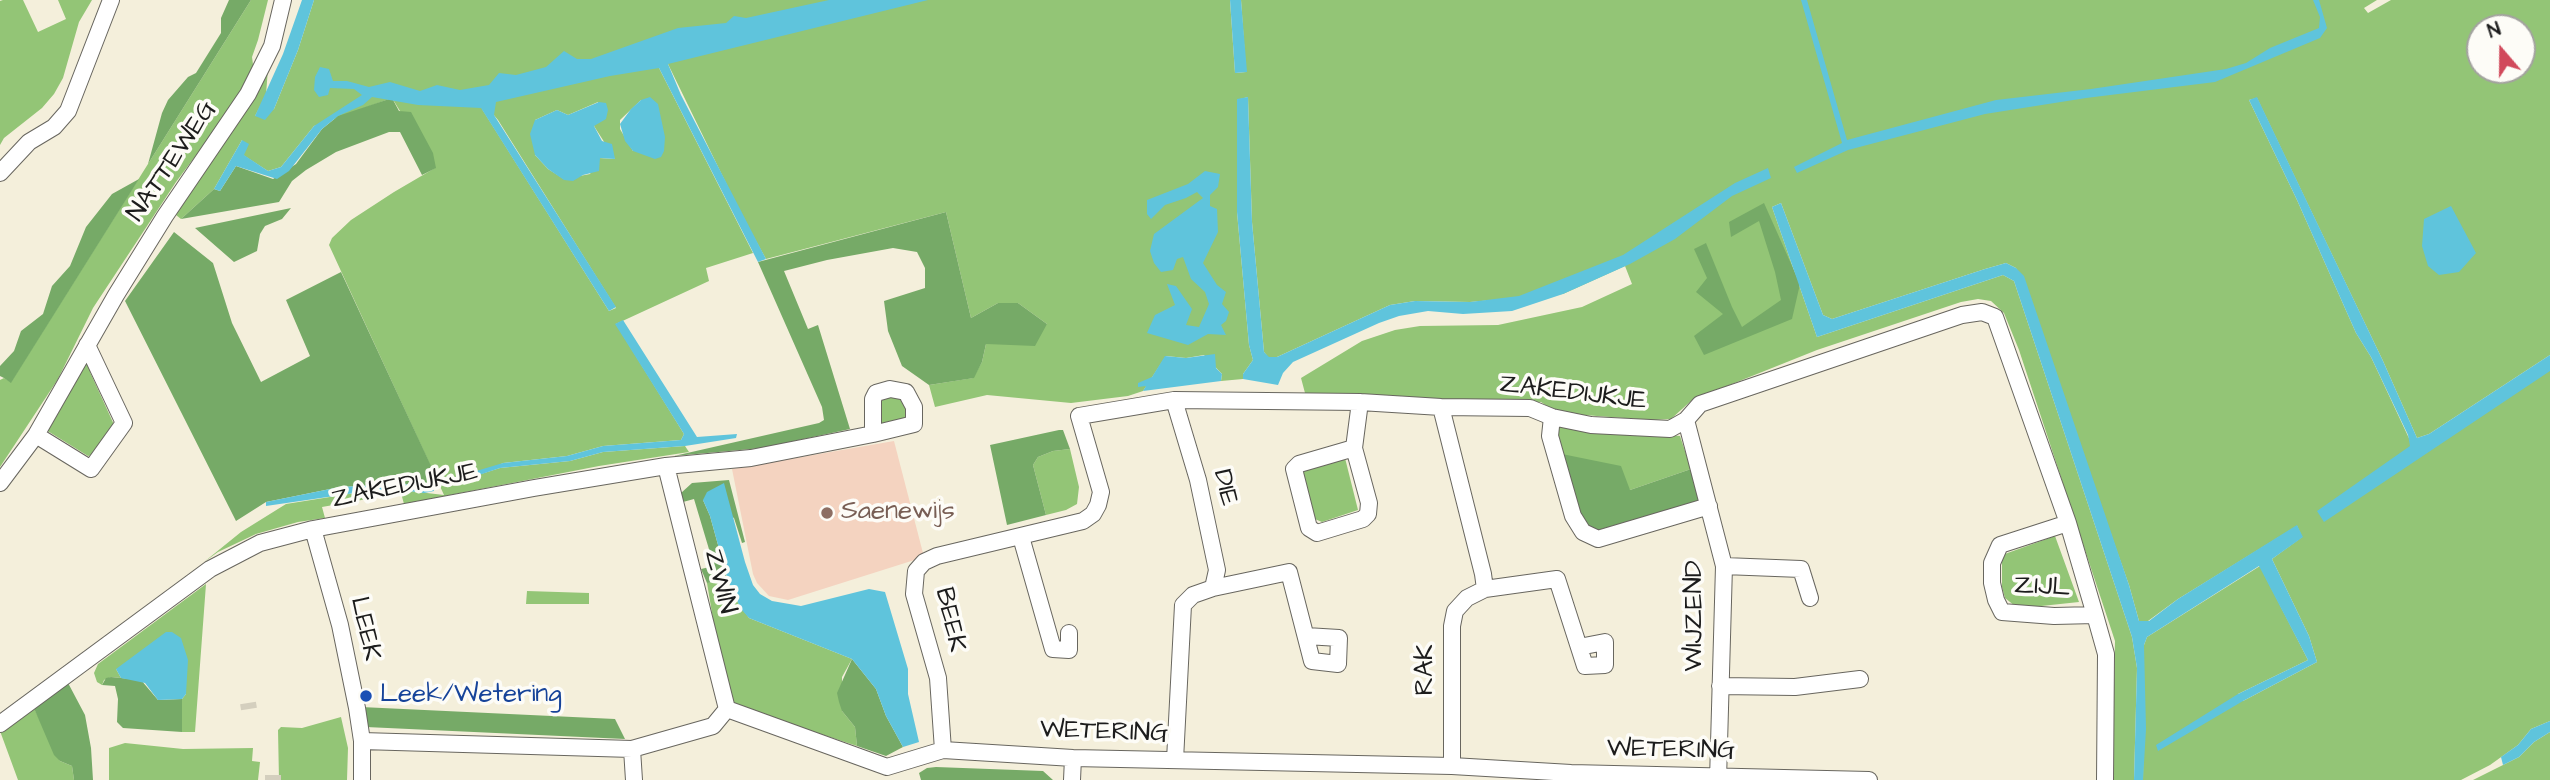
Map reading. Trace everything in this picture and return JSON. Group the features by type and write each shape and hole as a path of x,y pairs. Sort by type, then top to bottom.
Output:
{"street":[{"path":"0,173 29,142 54,127 68,111 111,0"},
{"name":"NATTEWEG","path":"0,483 36,435 165,216 248,94 272,46 284,0"},
{"name":"ZAKEDIJKJE","path":"1079,416 1174,400 1360,402 1441,407 1530,408 1552,417 1591,425 1670,429 1686,420 1700,404 1962,315 1982,312 1995,317"},
{"name":"ZIJL","path":"1995,317 2068,523 2106,654 2105,780"},
{"path":"36,435 91,469 124,423 87,345"},
{"name":"DIE","path":"1174,400 1198,480 1216,569 1213,588"},
{"path":"1354,448 1299,464 1293,469 1309,528 1317,533 1363,519 1368,514 1369,503 1354,448 1360,402"},
{"path":"1441,407 1485,589"},
{"name":"BEEK","path":"943,750 939,678 914,594 916,571 924,562 937,556 1083,521 1093,514 1101,492 1079,416"},
{"path":"1552,417 1550,436 1573,516 1583,532 1598,539 1709,506"},
{"name":"WIJZEND","path":"1686,420 1724,566 1719,778"},
{"name":"ZAKEDIJKJE","path":"0,724 210,569 247,548 313,529 666,466 751,457 873,435"},
{"name":"ZWIN","path":"666,466 727,709"},
{"name":"ZIJL","path":"2068,523 2000,545 1992,563 1992,583 1996,600 2002,612 2053,616 2095,615"},
{"name":"LEEK","path":"313,529 340,625 362,741 362,780"},
{"path":"1021,537 1052,649 1069,650 1069,633"},
{"path":"1724,566 1801,569 1810,598"},
{"path":"1175,760 1182,605 1193,595 1213,588 1289,572 1306,636"},
{"name":"RAK","path":"1452,766 1452,626 1455,611 1467,598 1485,589 1557,579 1579,647"},
{"name":"WIJZEND","path":"1720,686 1795,687 1860,679"},
{"path":"362,741 632,748 713,726 727,709"},
{"name":"WETERING","path":"727,709 886,774 943,750 1073,758 1175,760 1345,773 1452,766 1572,777 1869,780"},
{"path":"632,748 634,780"},
{"path":"1072,780 1073,758"}],"shaded area":[{"name":"Saenewijs","path":"894,441 924,557 788,600 769,596 753,574 732,469"}],"green space":[{"path":"23,0 38,32 66,19 58,0 92,0 79,22 63,78 54,94 42,108 4,138 0,145 0,1"},
{"path":"229,0 251,0 148,164 168,100 188,77 196,73 221,33 221,18"},
{"path":"251,0 268,0 252,57 254,72 176,182 93,308 58,379 0,467 0,380 4,378 11,382"},
{"path":"314,0 1230,0 1235,73 1246,72 1241,0 2377,0 2364,8 2368,13 2391,0 2550,0 2550,355 2429,434 2417,438 2257,98 2249,100 2356,333 2371,357 2414,449 2550,363 2550,721 2531,729 2518,745 2490,765 2461,780 2143,780 2144,645 2147,637 2260,566 2308,660 2238,694 2243,701 2317,662 2309,636 2272,559 2302,537 2297,526 2178,599 2148,621 2139,621 2129,585 2016,268 2006,263 1832,319 1823,315 1781,203 1772,207 1817,337 2003,275 2014,281 2132,637 2137,668 2134,780 2112,780 2115,641 2019,350 2004,313 1991,301 1978,299 1961,302 1817,350 1692,400 1671,419 1557,413 1541,402 1359,399 1305,393 1301,378 1362,341 1395,330 1420,326 1498,325 1582,307 1632,284 1625,266 1563,294 1470,302 1415,301 1390,305 1277,357 1268,357 1264,352 1252,222 1248,97 1237,100 1237,212 1249,345 1253,360 1243,374 1243,379 1221,381 1222,374 1204,355 1186,358 1166,356 1143,391 1128,396 1071,403 987,395 935,407 929,385 973,378 982,362 986,344 1047,324 1018,303 998,303 971,318 946,212 766,259 741,214 668,64 659,68 753,253 706,268 709,281 616,324 684,434 681,440 603,446 567,456 503,463 481,474 500,468 570,461 603,452 685,446 689,452 599,466 404,504 401,493 322,507 325,518 298,522 256,534 218,552 204,562 241,532 286,504 355,493 401,490 444,495 329,245 332,238 351,220 435,168 392,98 314,126 281,167 268,171 243,155 242,140 214,189 181,219 176,215 268,68 266,95 255,116 274,109 298,50","holes":["641,100 633,151 620,129 620,120","598,102 594,126 615,159 599,158 590,174 564,179 548,169 535,155 535,120 557,110 568,115","482,109 493,114 498,120 616,308 609,311"]},
{"path":"392,98 399,111 411,112 433,153 436,168 422,175 400,132 389,132 336,152 306,170 292,181 279,202 181,219 214,189 220,191 236,166 273,179 296,164 322,129 338,116"},
{"path":"139,179 11,383 0,376 0,366 14,351 21,331 43,314 52,286 70,266 86,227 112,194"},
{"path":"1764,203 1800,284 1792,319 1704,355 1694,336 1723,314 1696,292 1707,278 1694,249 1706,243 1742,327 1781,300 1759,221 1731,237 1729,222"},
{"path":"291,208 282,219 265,226 260,234 257,251 234,262 195,228"},
{"path":"946,212 971,318 998,303 1018,303 1047,324 1035,346 986,344 982,362 974,378 929,385 902,366 888,331 884,301 925,288 925,268 917,252 893,248 784,271 808,329 818,325 850,429 762,448 674,456 824,420 822,407 758,262"},
{"path":"174,232 213,263 232,323 261,382 310,356 286,300 341,272 439,483 433,487 402,484 340,487 266,502 236,521 125,301"},
{"path":"83,363 92,364 90,372 116,429 97,454 88,456 46,430"},
{"path":"891,393 904,397 910,411 905,419 877,427 882,398"},
{"path":"1556,427 1680,436 1691,469 1630,490 1557,453"},
{"path":"1063,430 1070,449 1053,451 1038,457 1033,465 1046,515 1007,525 990,445"},
{"path":"1070,449 1079,487 1077,504 1046,515 1033,465 1038,457 1053,451"},
{"path":"1557,453 1621,466 1630,490 1691,469 1700,500 1585,534"},
{"path":"1345,458 1358,510 1322,522 1310,517 1303,471"},
{"path":"729,480 745,542 742,543 734,518 703,500 728,581 707,583 701,569 714,566 694,499 683,502 681,493 692,483"},
{"path":"2055,536 2079,602 2015,606 2005,598 2002,587 2002,555"},
{"path":"728,581 734,597 749,618 852,659 842,677 842,711 855,727 857,746 734,704 724,685 707,583"},
{"path":"206,584 195,732 182,732 182,699 186,694 116,669 121,678 111,677 104,680 102,685 97,682 94,673 98,664"},
{"path":"527,591 589,593 589,604 526,604"},
{"path":"852,659 876,689 886,716 903,747 886,756 857,746 855,727 842,711 837,693"},
{"path":"106,678 141,680 158,700 182,699 182,732 123,728 117,722 118,699 115,686 102,685"},
{"path":"67,681 85,715 93,780 74,780 72,766 54,755 33,706"},
{"path":"33,706 60,761 72,766 74,780 18,780 0,731"},
{"path":"361,707 615,719 625,739 366,727"},
{"path":"341,717 348,748 347,780 279,780 278,730 281,727 302,728"},
{"path":"2550,732 2550,780 2473,780 2519,757 2534,742"},
{"path":"125,743 183,749 253,748 252,761 260,762 258,780 109,780 109,748"},
{"path":"936,767 1043,771 1053,780 921,780 919,773"}],"water":[{"path":"302,0 314,0 298,50 274,109 265,120 255,116 283,54"},
{"path":"829,0 928,0 668,64 681,95 766,259 758,262 659,68 610,76 496,102 494,115 616,307 609,311 481,108 418,105 372,97 363,105 338,116 322,129 289,171 277,179 236,166 220,191 214,189 242,140 249,144 244,155 268,171 281,167 314,126 362,95 354,89 330,88 328,95 319,97 314,90 315,77 320,67 329,69 333,81 347,81 369,87 390,82 420,91 437,85 460,90 489,85 499,73 516,75 546,67 564,51 577,59 591,59 678,28 726,23 734,16 746,18"},
{"path":"1230,0 1241,0 1247,72 1235,73"},
{"path":"1801,0 1807,0 1847,140 1996,100 2091,89 2226,69 2246,63 2270,48 2319,28 2320,17 2313,0 2319,0 2327,28 2320,38 2215,82 1985,114 1848,150 1797,173 1794,167 1842,143"},
{"path":"650,97 658,104 665,137 664,151 661,157 655,159 633,151 625,141 620,124 641,100"},
{"path":"1248,97 1252,222 1264,352 1269,357 1277,357 1390,305 1415,301 1470,302 1519,296 1623,255 1735,183 1768,168 1771,178 1732,196 1675,239 1630,264 1563,294 1512,311 1463,314 1428,311 1399,316 1293,362 1283,373 1278,385 1243,379 1243,374 1253,360 1249,345 1237,212 1237,99"},
{"path":"2257,97 2417,438 2429,434 2550,355 2550,371 2324,522 2317,511 2410,446 2408,435 2371,357 2356,333 2249,100"},
{"path":"599,102 606,103 608,110 606,119 594,126 602,141 612,144 615,159 600,158 599,171 573,181 564,180 548,169 535,155 530,134 535,120 557,110 568,115"},
{"path":"1205,171 1220,174 1218,187 1210,195 1210,206 1217,209 1218,232 1203,263 1217,285 1226,292 1222,304 1229,312 1226,321 1221,325 1226,335 1208,334 1188,345 1147,333 1155,315 1175,305 1167,284 1176,286 1192,309 1186,325 1199,327 1209,304 1205,292 1191,279 1183,257 1177,259 1173,270 1161,272 1150,251 1154,234 1203,198 1197,192 1165,205 1151,219 1147,214 1147,200 1188,184"},
{"path":"1781,203 1823,315 1832,319 2006,263 2016,268 2024,276 2139,621 2149,621 2178,599 2297,525 2303,537 2272,559 2309,636 2317,662 2243,701 2158,751 2156,745 2238,694 2308,660 2259,566 2147,637 2144,645 2146,729 2143,780 2134,780 2137,668 2132,637 2014,281 2003,275 1817,337 1772,207"},
{"path":"2451,206 2476,253 2459,272 2439,275 2428,266 2422,246 2424,219"},
{"path":"623,320 697,437 737,434 736,438 685,446 603,452 570,461 500,468 473,477 473,472 503,463 567,456 603,446 681,440 684,434 615,324"},
{"path":"1215,354 1216,368 1222,374 1221,381 1143,391 1146,386 1138,387 1138,383 1152,377 1165,356 1186,358"},
{"path":"724,483 745,562 753,585 760,594 772,601 801,606 869,589 885,592 908,669 908,694 919,742 903,747 886,716 876,689 852,659 749,618 741,609 728,581 703,500 707,492"},
{"path":"402,484 433,487 434,491 355,493 266,506 266,502 340,487"},
{"path":"166,632 172,632 181,638 188,660 186,694 182,699 158,700 145,683 121,678 116,669"},
{"path":"2550,721 2550,732 2534,742 2519,757 2503,765 2501,757 2518,745 2531,729"}],"tunnel":[{"path":"248,703 249,709"},
{"path":"273,775 273,780"}],"place":[{"name":"Saenewijs","path":"827,513"},
{"name":"Leek/Wetering","path":"366,696"}]}
